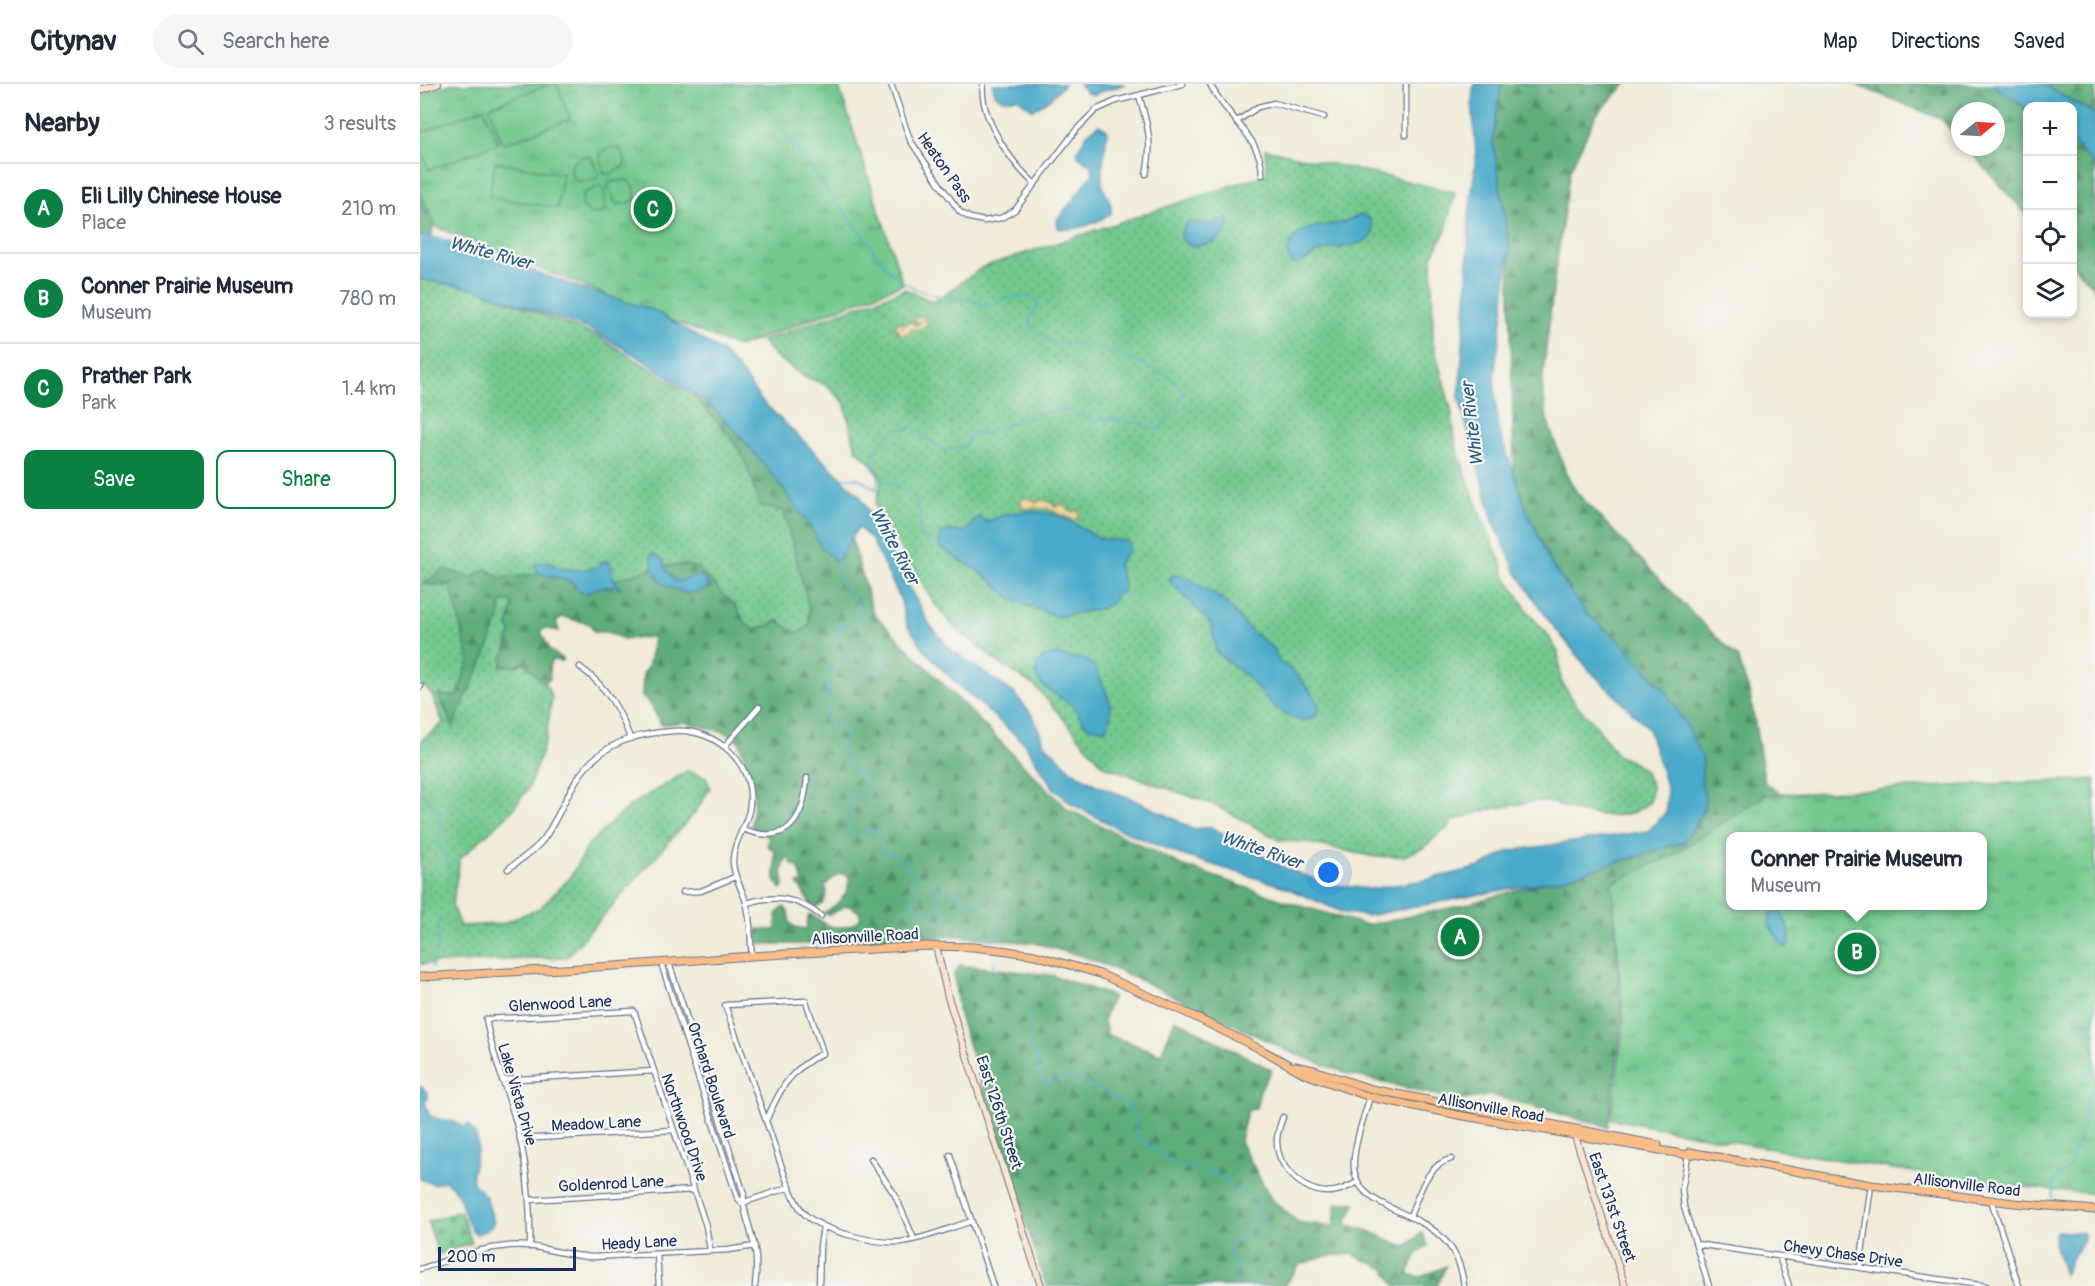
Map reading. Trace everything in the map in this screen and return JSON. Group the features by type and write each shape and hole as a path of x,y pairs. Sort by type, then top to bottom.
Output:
{"main road":[{"path":"420,90 438,84"},
{"name":"Allisonville Road","path":"420,976 936,946 1008,951 1035,955 1084,968 1128,985 1305,1074 1370,1097 1575,1136 1870,1185 2095,1210"},
{"name":"East 126th Street","path":"936,946 948,997 1041,1286"},
{"name":"Allisonville Road","path":"1289,1064 1392,1094 1688,1150 1691,1154"},
{"name":"East 131st Street","path":"1575,1136 1625,1286"}],"street":[{"name":"Heaton Pass","path":"891,84 910,140 955,207 964,215 984,221 1001,218 1015,210 1090,115 1104,105 1182,84"},
{"path":"983,84 984,105 999,139 1020,171 1035,184"},
{"path":"1210,84 1221,104 1251,142 1262,166 1262,175"},
{"path":"1406,84 1406,135"},
{"path":"1139,95 1150,138 1146,174"},
{"path":"1236,122 1258,107 1274,103 1324,117"},
{"path":"580,667 596,679 610,696 630,738"},
{"path":"725,746 759,706"},
{"path":"508,868 542,841 572,785 588,764 607,749 630,738 654,733 683,730 706,735 725,746 741,765 749,787 749,810 733,860 735,877 747,903 752,956"},
{"path":"743,830 767,835 778,833 789,826 803,807 807,778"},
{"path":"683,892 701,891 735,877"},
{"path":"747,903 763,898 786,898 802,904 821,916"},
{"name":"Orchard Boulevard","path":"665,963 754,1246 757,1269 755,1286"},
{"path":"766,1121 789,1078 801,1065 823,1053 806,1001 724,1005 766,1121 790,1187 804,1214 823,1227 883,1242 914,1239 972,1221"},
{"name":"Glenwood Lane","path":"486,1019 634,1011"},
{"name":"Northwood Drive","path":"634,1011 708,1234 710,1250"},
{"name":"Lake Vista Drive","path":"486,1019 494,1055 520,1139 529,1200 530,1246"},
{"path":"502,1080 654,1071"},
{"path":"1370,1097 1355,1157 1354,1170 1358,1182 1374,1200 1431,1227 1448,1243 1460,1265 1464,1286"},
{"path":"1283,1118 1277,1135 1277,1147 1295,1179 1309,1188 1324,1191 1338,1190 1358,1182"},
{"name":"Meadow Lane","path":"520,1139 673,1130"},
{"path":"1691,1154 1682,1197 1710,1286"},
{"path":"950,1155 993,1286"},
{"path":"871,1159 895,1195 914,1239"},
{"path":"1410,1216 1430,1172 1438,1164 1451,1159"},
{"path":"1860,1267 1870,1185"},
{"path":"742,1203 790,1187"},
{"name":"Goldenrod Lane","path":"529,1200 694,1190"},
{"path":"1991,1200 2019,1286"},
{"path":"819,1286 823,1227"},
{"name":"Chevy Chase Drive","path":"1696,1244 1986,1286"},
{"name":"Heady Lane","path":"420,1269 486,1249 506,1246 530,1246 580,1257 657,1254 754,1246"},
{"path":"657,1254 659,1286"},
{"path":"1779,1256 1789,1286"},
{"path":"1941,1286 1942,1280"}],"green space":[{"path":"451,84 838,84 903,284 738,347 436,227 420,192 420,94"},
{"path":"550,84 557,84 570,119 503,144 489,107"},
{"path":"1501,84 1626,84 1596,115 1570,170 1542,384 1547,419 1566,473 1577,493 1738,658 1750,695 1765,783 1780,793 1932,799 1753,832 1726,832 1726,839 1613,900 1622,1021 1608,1127 1491,1095 1460,1101 1348,1074 1290,1052 1136,978 1085,957 1035,943 956,936 758,944 757,929 776,930 777,913 784,907 788,911 790,923 795,927 806,929 809,914 831,926 842,927 853,924 861,918 859,912 850,906 845,906 829,915 824,913 845,894 849,877 846,874 839,874 825,885 827,892 823,904 811,905 798,884 803,882 799,868 792,864 789,858 786,858 782,871 784,886 781,889 775,880 775,852 767,845 770,838 751,827 754,787 739,741 724,732 684,722 663,725 651,705 642,697 643,674 649,664 653,637 624,639 607,632 594,632 590,624 563,617 556,621 559,631 544,628 541,632 550,651 563,659 562,661 552,660 549,667 550,679 544,684 524,662 517,666 501,666 511,632 508,626 513,606 510,601 502,602 499,609 501,613 487,651 453,726 438,695 457,696 469,661 451,586 454,581 447,586 423,584 444,569 471,578 487,569 501,578 537,574 586,577 609,582 658,566 687,565 697,568 714,584 735,605 746,624 754,629 779,620 783,625 798,633 809,626 809,609 784,511 759,506 749,472 740,452 693,395 700,386 849,530 873,613 1067,809 1181,865 1288,902 1366,925 1465,905 1684,842 1705,796 1701,784 1703,760 1586,613 1551,564 1514,475 1509,247 1493,140"},
{"path":"1854,84 1991,84 2023,105 2023,211 1974,156 2005,156 2005,102 1951,102 1951,130 1941,119"},
{"path":"2042,84 2077,84 2087,87 2088,84 2095,84 2095,114"},
{"path":"484,108 498,143 429,170 420,148 420,133"},
{"path":"611,147 620,149 625,165 609,175 604,173 600,157 601,152"},
{"path":"2077,147 2095,165 2095,290 2077,270"},
{"path":"1265,149 1455,192 1446,230 1432,257 1433,343 1451,409 1456,446 1479,512 1505,575 1530,615 1546,632 1558,652 1561,681 1576,705 1595,724 1618,756 1643,769 1652,785 1650,802 1633,813 1612,816 1577,812 1554,803 1537,801 1486,810 1452,821 1447,829 1425,847 1404,856 1375,857 1304,842 1281,841 1215,805 1104,766 1036,687 995,660 955,628 935,604 875,506 882,479 876,469 856,449 844,402 826,385 803,376 776,357 762,341 905,289 934,302 983,267 1267,174"},
{"path":"585,156 591,157 599,174 596,179 576,180 571,173 572,165"},
{"path":"495,162 563,174 557,208 489,197"},
{"path":"627,180 635,187 635,199 627,204 616,204 608,187 611,182"},
{"path":"599,186 604,189 605,208 600,213 589,213 583,206 582,194"},
{"path":"420,191 434,210 432,237 420,235"},
{"path":"420,279 477,289 597,336 693,395 750,455 803,531 818,638 538,609 533,658 552,697 546,739 529,787 512,811 460,859 452,906 460,926 501,924 540,908 569,879 589,844 628,807 687,771 706,777 710,788 696,811 567,957 420,964 420,741 443,723 432,695 420,682"},
{"path":"2095,779 2095,1194 1974,1182 1790,1152 1611,1119 1624,1022 1612,883 1673,855 1766,795"},
{"path":"960,965 1051,975 1113,996 1103,1020 1108,1035 1161,1054 1175,1019 1272,1070 1260,1090 1256,1108 1247,1111 1240,1141 1271,1199 1298,1222 1333,1227 1337,1203 1356,1203 1345,1224 1369,1231 1405,1247 1422,1233 1428,1245 1416,1255 1408,1274 1421,1277 1446,1266 1437,1286 1396,1286 1385,1269 1352,1254 1326,1256 1299,1265 1285,1286 1046,1286 959,1015 954,974"},
{"path":"460,1211 472,1243 438,1254 428,1222"}],"sand":[{"path":"920,315 927,321 926,326 917,330 911,329 908,334 900,335 899,330 895,327 896,324 911,322 918,324 920,322 914,320"},
{"path":"1024,498 1031,498 1036,503 1041,499 1056,507 1058,504 1064,505 1072,512 1078,510 1080,517 1074,520 1049,509 1022,508 1021,501"}],"water":[{"path":"993,84 1064,84 1050,99 1033,110 1017,98 1000,98 993,89"},
{"path":"1079,84 1126,84 1095,95 1087,93"},
{"name":"White River","path":"1474,84 1501,84 1493,140 1509,247 1494,376 1498,428 1528,513 1551,564 1586,613 1625,646 1667,693 1690,731 1703,761 1701,784 1705,796 1704,809 1684,842 1561,879 1367,916 1344,913 1282,886 1181,855 1123,831 1072,804 1054,789 1024,743 955,682 926,652 907,625 900,598 871,539 858,527 837,562 821,547 812,529 772,474 734,429 707,402 637,356 591,330 477,289 420,279 420,235 442,239 578,287 653,310 721,351 741,372 759,398 860,496 930,625 951,650 1013,692 1033,716 1044,743 1072,771 1098,786 1130,798 1192,829 1211,827 1283,867 1327,884 1370,889 1426,880 1480,867 1509,851 1648,831 1666,812 1667,789 1648,728 1590,671 1550,622 1516,572 1493,521 1459,398 1467,287 1469,217 1476,156 1472,100"},
{"path":"1991,84 2042,84 2074,102 2023,102 2023,105"},
{"path":"2077,104 2095,114 2095,166 2077,146"},
{"path":"1099,125 1107,130 1102,176 1103,186 1111,205 1111,213 1086,226 1071,229 1058,228 1057,220 1093,174 1092,167 1078,155 1077,151 1088,133"},
{"path":"1360,215 1365,216 1371,222 1373,230 1371,237 1346,247 1322,251 1300,263 1292,264 1288,256 1288,247 1296,236 1314,227 1345,221"},
{"path":"1226,219 1230,222 1221,238 1203,245 1190,246 1183,241 1181,235 1185,225 1189,222 1213,224"},
{"path":"1026,511 1049,513 1064,518 1101,539 1128,541 1129,550 1118,564 1123,592 1117,594 1112,603 1099,609 1058,617 1018,602 989,578 939,547 940,535 948,530 963,532 972,526 978,517 987,522 1006,514"},
{"path":"653,553 664,561 665,569 676,582 701,575 710,587 699,592 685,594 666,586 654,571 651,556"},
{"path":"603,561 611,564 612,575 620,588 613,586 597,588 587,593 580,592 572,582 539,573 534,565 541,562 567,569 582,570 597,566"},
{"path":"1177,574 1189,578 1223,600 1251,631 1274,649 1280,663 1294,672 1316,700 1319,710 1313,718 1305,721 1286,716 1246,676 1217,653 1211,624 1170,582 1170,577"},
{"path":"1059,654 1087,661 1096,669 1107,692 1111,711 1105,730 1087,726 1070,704 1038,680 1037,668 1040,661 1048,656"},
{"path":"1775,910 1781,912 1789,930 1790,939 1787,948 1781,944 1769,925 1770,914"},
{"path":"420,1086 427,1092 428,1098 425,1102 429,1115 465,1128 468,1124 476,1135 478,1147 472,1173 473,1183 486,1197 494,1223 484,1231 476,1234 471,1228 457,1193 445,1181 434,1184 420,1179"},
{"path":"2056,1231 2084,1233 2084,1241 2073,1255 2064,1275 2054,1243"}],"waterway":[{"path":"752,84 764,106 891,273 911,287 926,293 974,301 987,306 1001,299 1031,295 1039,305 1030,318 1031,327 1051,342 1088,344 1145,365 1174,380 1184,393 1159,430 1118,420 1092,421 1077,413 1060,409 980,435 975,432 971,433 965,446 946,451 923,437 913,427 894,431 884,438 872,459 873,468 879,477 876,489 858,478 843,478"},
{"path":"880,480 894,484 911,495 918,506 923,538 939,544"},
{"path":"837,561 841,584 852,600 856,600 864,618 837,628 836,634 850,649 864,642 876,645 889,660 880,669 870,674 861,673 855,664 848,662 840,662 830,670 827,691 831,703 826,711 825,721 829,725 842,728 845,736 843,755 853,773 862,776 866,784 866,791 858,795 848,795 845,800 852,814 850,825 847,828 854,838 861,837 866,829 872,829 882,841 884,855 899,854 905,858 905,865 917,875 915,887 920,894 918,899 911,902 912,906 920,912 927,910 930,916 939,921 945,919 947,914 936,901 934,893 939,888 955,893 966,900 999,901 1005,908 1003,916 1005,924 998,938"},
{"path":"420,749 428,736"},
{"path":"420,793 438,812 441,824 437,838"},
{"path":"438,842 450,868"},
{"path":"432,968 432,960 438,944 439,919"},
{"path":"996,960 993,972 1002,988 1021,998 1028,1011 1030,1048 1036,1052 1038,1070 1042,1080 1050,1083 1058,1082 1059,1079 1073,1076 1083,1079 1090,1086 1124,1102 1127,1107 1131,1108 1138,1140 1142,1139 1146,1144 1158,1150 1162,1156 1175,1163 1224,1176 1232,1186 1244,1190 1245,1194 1258,1201 1258,1207 1264,1216 1263,1222 1231,1243 1229,1248 1229,1258 1238,1269 1234,1274 1236,1279 1234,1286"},
{"path":"2059,1008 2095,1026"},
{"path":"2083,1119 2088,1097 2095,1085"},
{"path":"2052,1200 2054,1181 2069,1168 2083,1124"}],"place":[{"name":"Prather Park","path":"653,209"},
{"name":"Eli Lilly Chinese House","path":"1460,937"},
{"name":"Conner Prairie Museum","path":"1857,952"}]}
